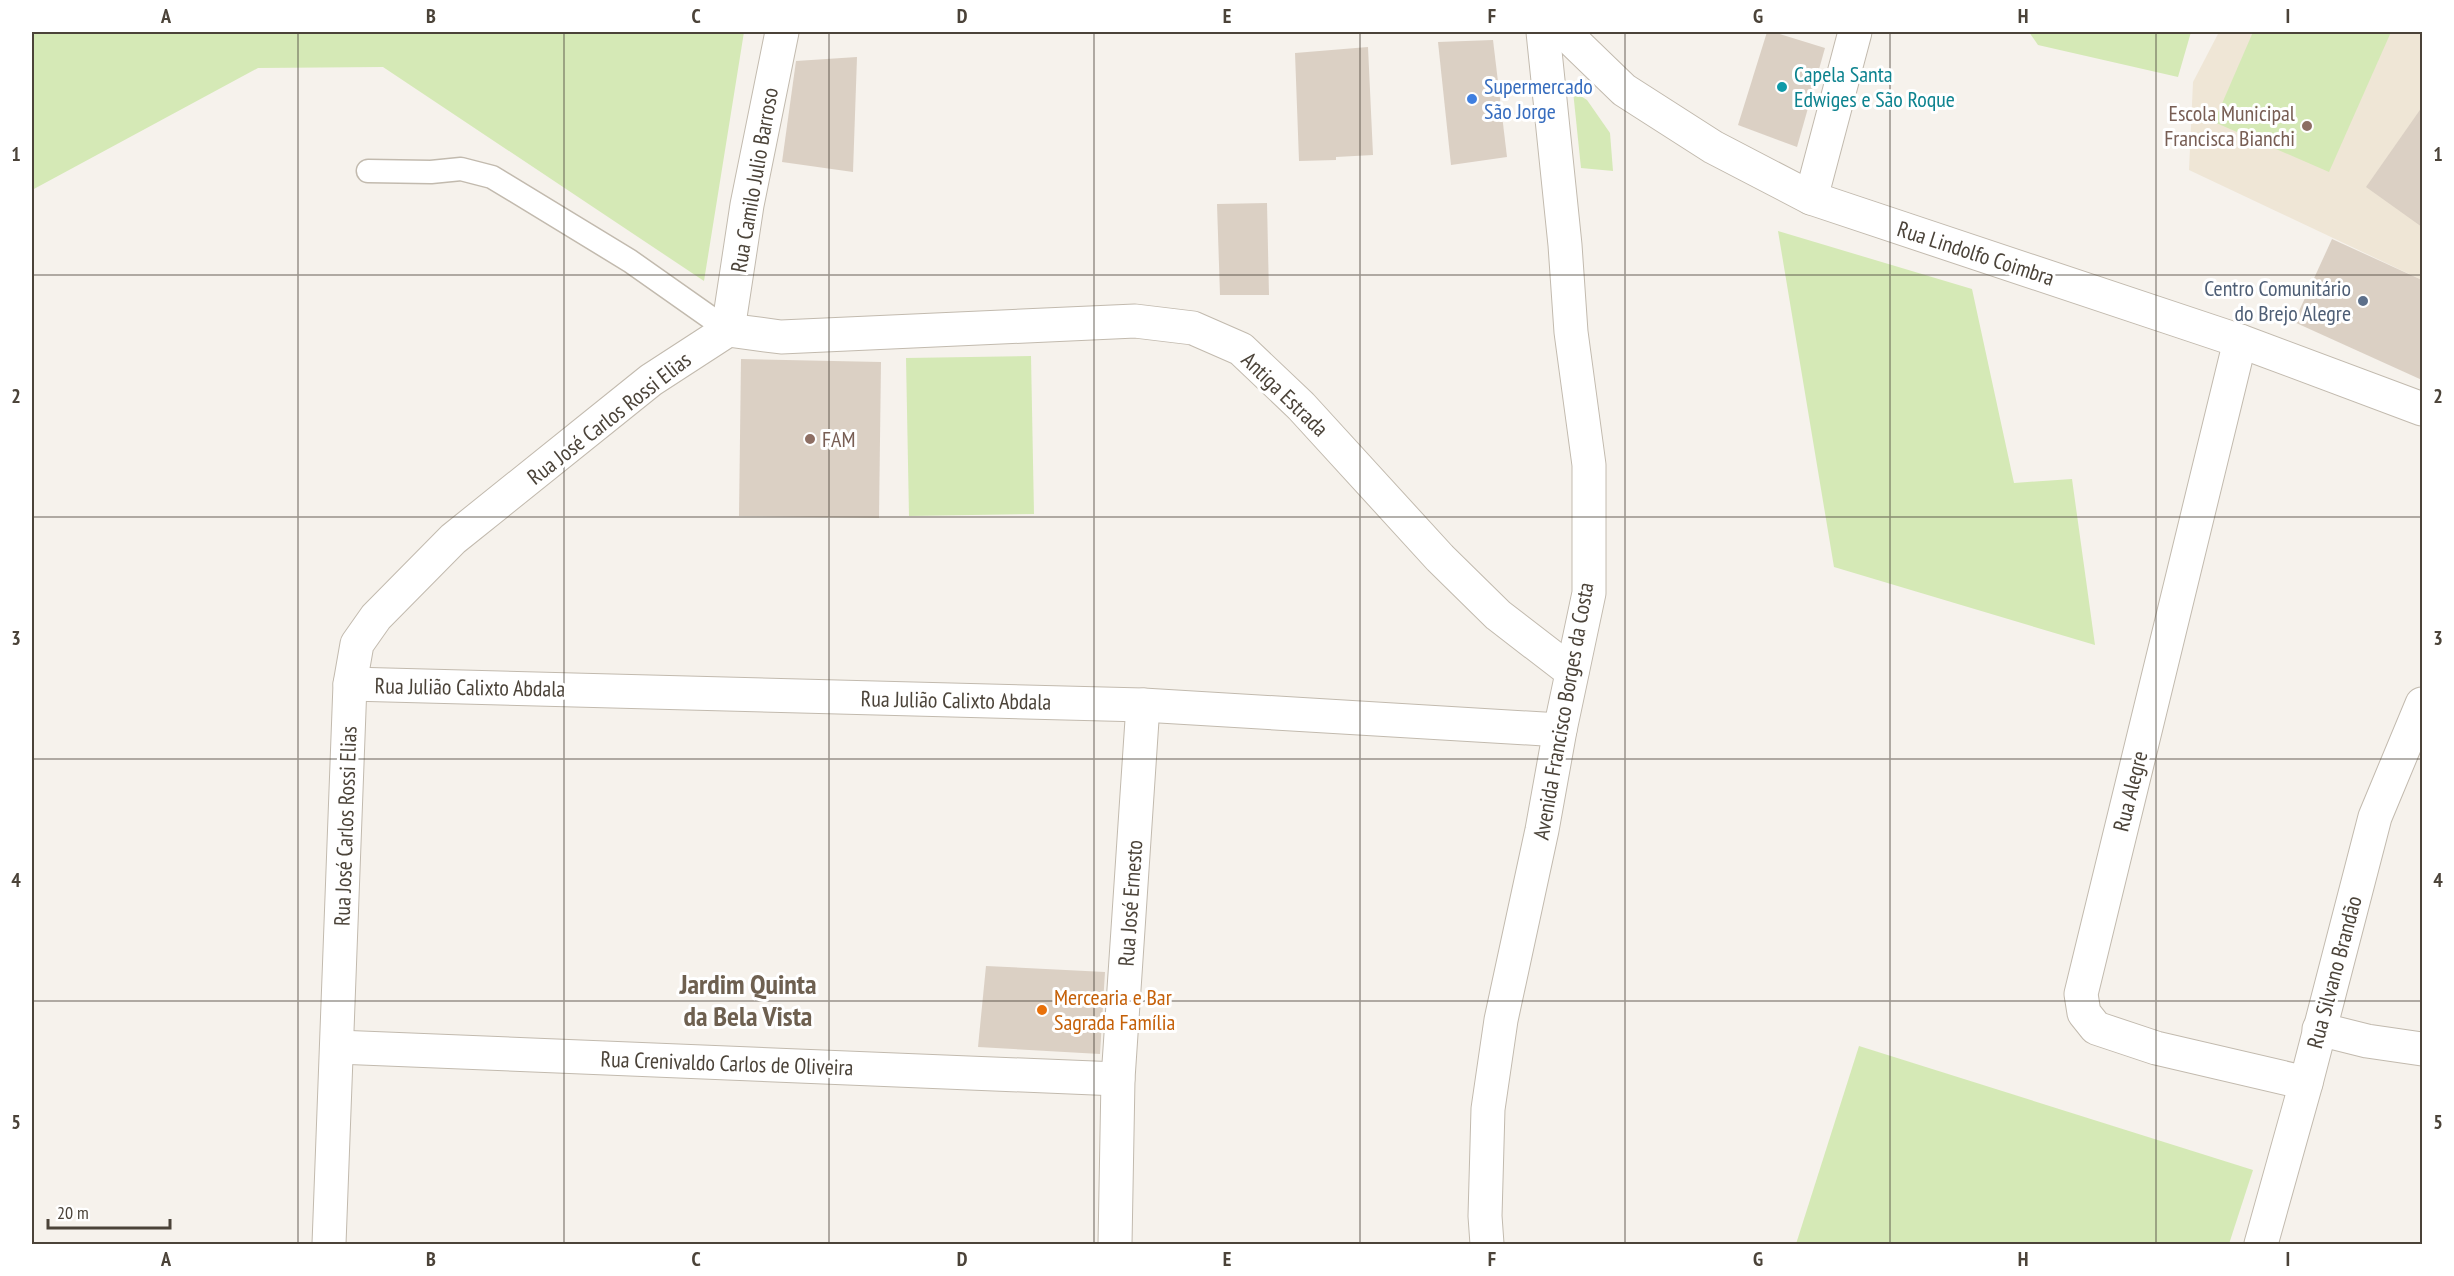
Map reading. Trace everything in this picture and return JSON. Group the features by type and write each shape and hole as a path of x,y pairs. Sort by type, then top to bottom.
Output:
{"street":[{"name":"Rua Camilo Julio Barroso","path":"728,330 747,205 782,32"},
{"name":"Avenida Francisco Borges da Costa","path":"1486,1245 1488,1109 1501,1020 1542,830 1589,593 1589,465 1571,332 1565,245 1543,32"},
{"name":"Rua Lindolfo Coimbra","path":"1564,32 1624,90 1713,147 1811,198 2240,341 2422,408"},
{"path":"1811,198 1855,32"},
{"name":"Antiga Estrada","path":"728,330 781,337 1135,321 1193,328 1241,349 1300,406 1440,558 1498,615 1572,672"},
{"name":"Rua José Carlos Rossi Elias","path":"329,1245 350,684 357,644 376,616 453,539 651,380 728,330"},
{"name":"Rua Alegre","path":"2240,341 2081,994 2084,1012 2096,1028 2156,1048 2306,1083"},
{"name":"Rua Julião Calixto Abdala","path":"350,684 1143,705 1560,730"},
{"name":"Rua Silvano Brandão","path":"2261,1245 2375,817 2422,704"},
{"name":"Rua José Ernesto","path":"1115,1245 1118,1079 1143,705"},
{"path":"2319,1029 2367,1041 2422,1049"},
{"name":"Rua Crenivaldo Carlos de Oliveira","path":"337,1047 1118,1079"}],"lane":[{"path":"368,171 461,170 492,177 630,261 728,330"}],"shaded area":[{"name":"Escola Municipal Francisca Bianchi","path":"2219,32 2422,32 2422,280 2189,170 2193,82"}],"green space":[{"path":"32,32 744,32 704,281 383,67 258,68 32,190"},
{"path":"2029,32 2191,32 2178,77 2038,45"},
{"path":"2253,32 2391,32 2329,172 2214,122"},
{"path":"1573,91 1587,100 1610,133 1613,171 1581,168"},
{"path":"1778,231 1972,289 2014,483 2072,479 2095,645 1834,567"},
{"path":"1031,356 1034,514 909,516 906,358"},
{"path":"1859,1046 2253,1170 2229,1244 1796,1244"}],"building":[{"name":"Capela Santa Edwiges e São Roque","path":"1767,32 1825,48 1797,147 1738,125"},
{"name":"Supermercado São Jorge","path":"1493,40 1507,157 1451,165 1438,42"},
{"path":"1368,47 1373,155 1336,157 1336,160 1299,161 1295,53"},
{"path":"857,57 853,172 782,162 796,61"},
{"path":"2422,107 2422,227 2366,187"},
{"path":"1267,203 1269,295 1220,295 1217,204"},
{"name":"Centro Comunitário do Brejo Alegre","path":"2332,239 2422,280 2422,380 2294,322"},
{"name":"FAM","path":"741,359 881,362 879,518 739,516"},
{"name":"Mercearia e Bar Sagrada Família","path":"986,966 1105,972 1100,1054 978,1047"}],"place":[{"name":"Capela Santa Edwiges e São Roque","path":"1782,87"},
{"name":"Supermercado São Jorge","path":"1472,99"},
{"name":"Escola Municipal Francisca Bianchi","path":"2307,126"},
{"name":"Centro Comunitário do Brejo Alegre","path":"2363,301"},
{"name":"FAM","path":"810,439"},
{"name":"Mercearia e Bar Sagrada Família","path":"1042,1010"}],"district":[{"name":"Jardim Quinta da Bela Vista","path":"748,1000"}]}
